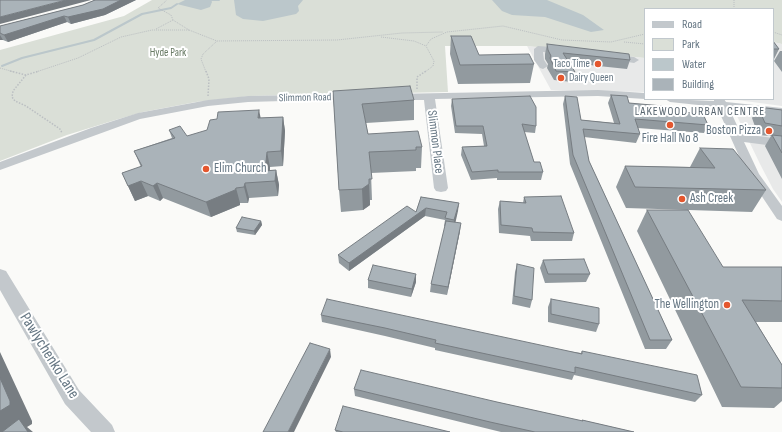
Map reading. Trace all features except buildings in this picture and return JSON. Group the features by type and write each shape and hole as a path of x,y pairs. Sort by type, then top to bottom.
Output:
{"street":[{"path":"543,66 539,60 538,49 574,52"},
{"path":"604,56 634,60"},
{"path":"383,97 598,93 644,96"},
{"name":"Slimmon Place","path":"423,96 441,188"},
{"name":"Slimmon Road","path":"0,166 95,130 138,116 208,102 248,99 362,97"},
{"path":"687,100 720,102 782,111"},
{"path":"720,102 753,174 766,195 782,216"},
{"path":"736,137 782,143"},
{"path":"766,195 782,196"},
{"name":"Pawlychenko Lane","path":"0,275 28,325 72,397 104,432"}],"path":[{"path":"167,0 158,8 189,30 217,41 330,40 376,37 402,32 446,32 503,26 562,40 578,42 621,41 644,44"},
{"path":"734,0 734,8"},
{"path":"152,30 173,20"},
{"path":"62,134 60,130 52,124 15,101 12,97 13,91 26,75 78,58 121,37 152,30 189,30"},
{"path":"426,46 431,39 446,32"},
{"path":"621,41 644,34"},
{"path":"376,37 414,41 426,46 434,61 433,66 417,77 423,96"},
{"path":"208,97 208,79 201,59 203,54 217,41"},
{"path":"0,68 26,75"}],"shaded area":[{"path":"774,42 782,44 782,106 737,100 774,100"},
{"path":"527,46 644,58 644,92 551,90"},
{"path":"742,111 782,117 782,202 773,189 736,114"}],"green space":[{"name":"Hyde Park","path":"152,0 782,0 782,44 774,42 774,8 644,8 644,58 527,46 445,46 448,92 251,96 196,102 143,112 112,121 67,135 0,161 0,50 124,16"}],"water":[{"path":"185,0 211,0 212,2 210,7 201,10 177,4"},
{"path":"234,0 303,0 298,6 299,11 296,14 263,21 243,19 236,15"},
{"path":"492,0 547,0 583,15 604,30 591,32 545,17 512,15 502,11"}],"waterway":[{"path":"211,0 219,0"},
{"path":"2,66 22,58 94,40 142,14 171,8 177,4"}],"place":[{"name":"Taco Time","path":"598,64"},
{"name":"Dairy Queen","path":"561,78"},
{"name":"Fire Hall No 8","path":"670,125"},
{"name":"Boston Pizza","path":"769,131"},
{"name":"Elim Church","path":"206,169"},
{"name":"Ash Creek","path":"682,199"},
{"name":"The Wellington","path":"727,305"}],"district":[{"name":"LAKEWOOD URBAN CENTRE","path":"700,112"}]}
